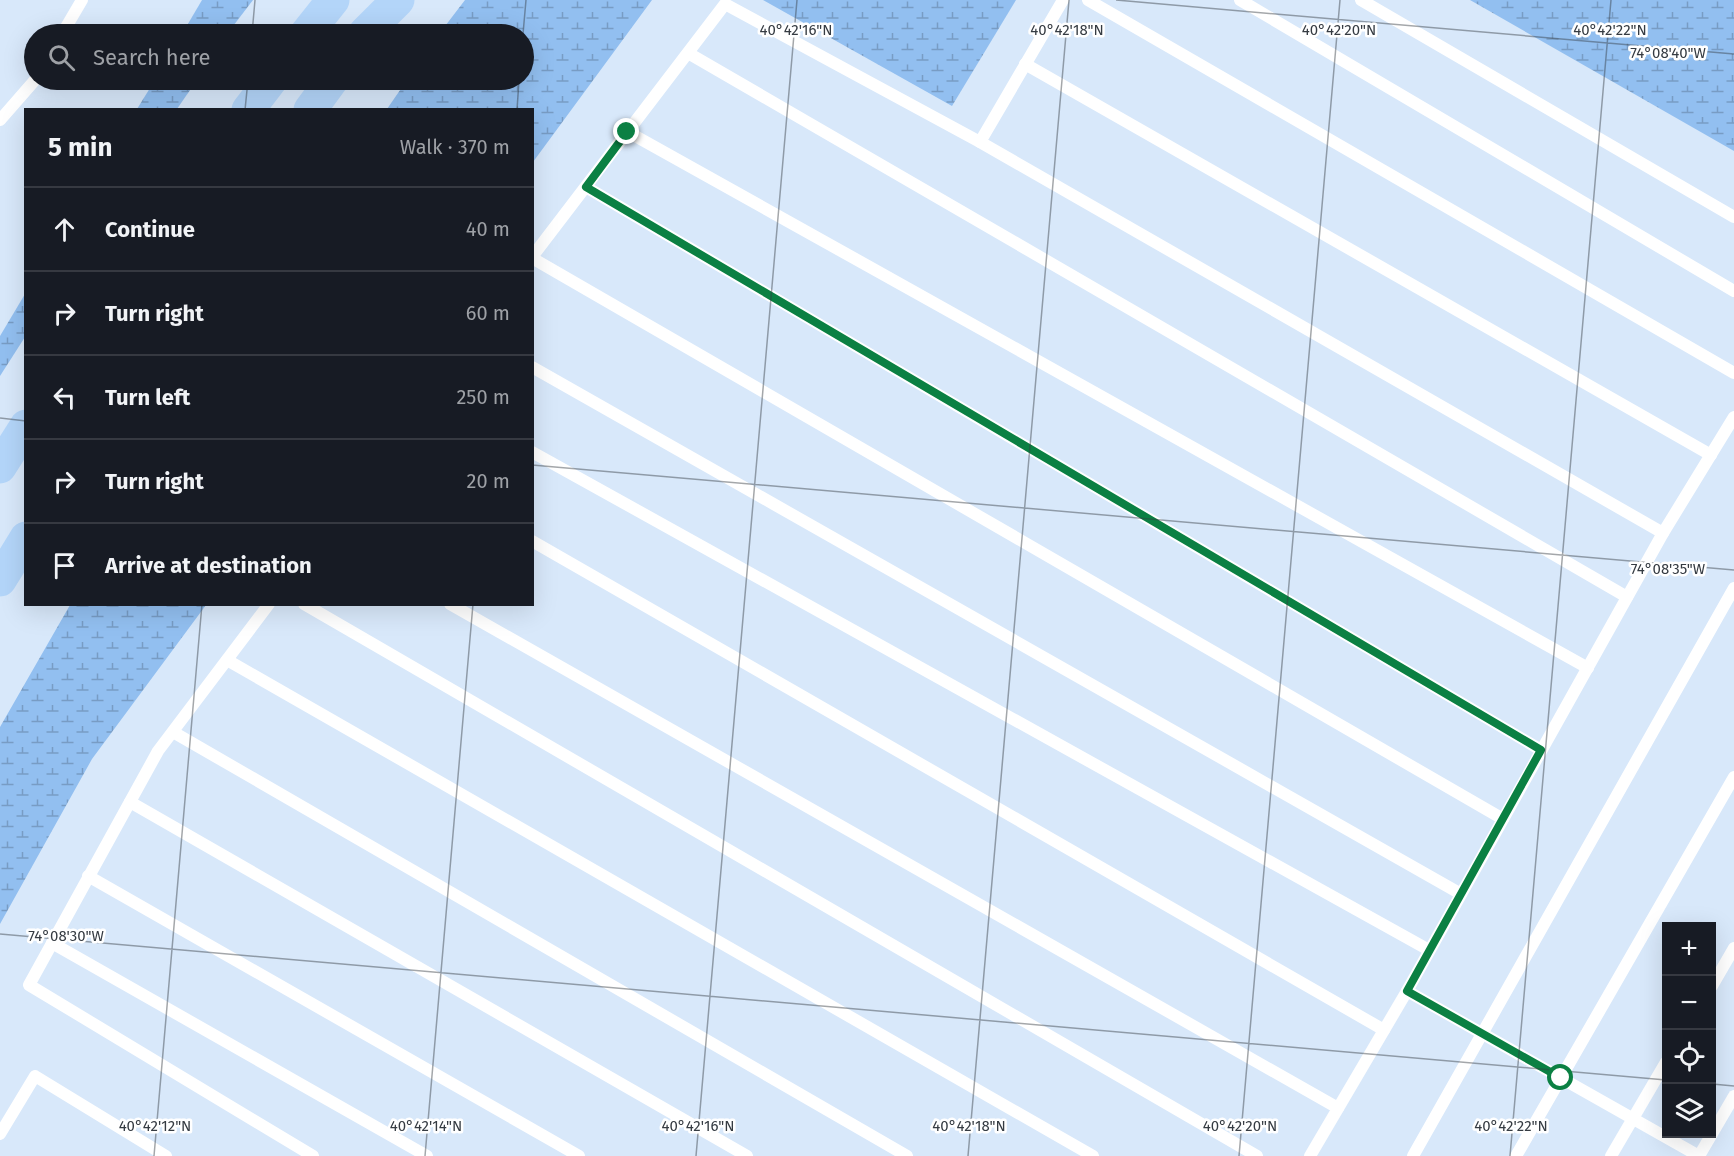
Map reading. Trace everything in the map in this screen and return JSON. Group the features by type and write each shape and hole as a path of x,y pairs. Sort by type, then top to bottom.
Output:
{"highway":[{"path":"314,24 333,0"},
{"path":"371,24 389,0"},
{"path":"374,24 398,0"},
{"path":"250,108 263,90"},
{"path":"311,108 325,90"},
{"path":"0,467 24,429"},
{"path":"0,580 24,541"}],"lane":[{"path":"68,24 82,0"},
{"path":"980,142 1063,0"},
{"path":"1088,0 1734,373"},
{"path":"1240,0 1734,291"},
{"path":"1361,0 1734,217"},
{"path":"534,254 725,4 980,142 1663,533"},
{"path":"688,53 1627,597"},
{"path":"1025,64 1711,455"},
{"path":"0,120 26,90"},
{"path":"627,132 1588,668"},
{"path":"586,187 1541,750"},
{"path":"534,258 1503,819"},
{"path":"534,368 1461,894"},
{"path":"1310,1156 1407,991 1663,533 1734,417"},
{"path":"534,453 1429,950"},
{"path":"534,542 1384,1030"},
{"path":"1413,1156 1734,588"},
{"path":"268,606 158,751 29,985 313,1156"},
{"path":"307,606 1257,1156"},
{"path":"454,606 1338,1108"},
{"path":"227,660 1093,1156"},
{"path":"173,732 907,1156"},
{"path":"1516,1156 1734,777"},
{"path":"130,802 747,1156"},
{"path":"88,876 579,1156"},
{"path":"52,943 427,1156"},
{"path":"1716,979 1734,948"},
{"path":"1407,991 1699,1156 1734,1096"},
{"path":"1611,1156 1662,1069"},
{"path":"0,1134 35,1076 166,1156"}],"green space":[{"path":"202,0 253,0 235,24 188,24"},
{"path":"465,0 652,0 534,161 534,108 388,108 400,90 534,90 534,24 447,24"},
{"path":"763,0 1016,0 952,106"},
{"path":"1470,0 1734,0 1734,151"},
{"path":"149,90 190,90 178,108 138,108"},
{"path":"24,296 24,339 0,376 0,336"},
{"path":"69,606 205,606 92,759 0,924 0,727"}],"route":[{"path":"627,132 586,187 1541,750 1407,991 1561,1078"}]}
